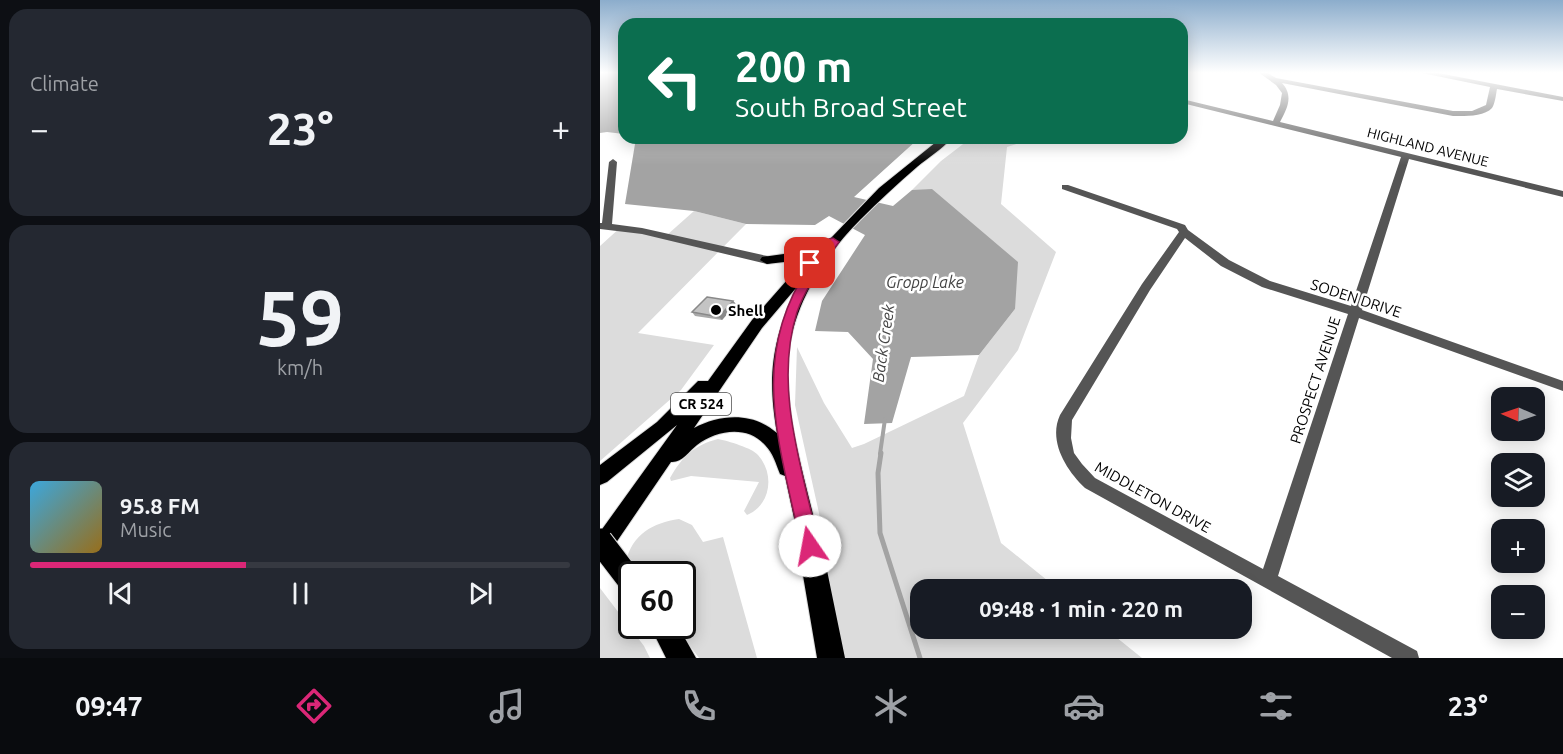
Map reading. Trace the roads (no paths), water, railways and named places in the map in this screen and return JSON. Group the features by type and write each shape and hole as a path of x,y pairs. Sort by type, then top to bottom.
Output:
{"highway":[{"path":"600,541 618,565"},
{"path":"810,546 831,658"},
{"path":"671,639 682,658"}],"main road":[{"name":"CR 524","path":"600,550 757,324 787,288 880,195 940,144"},
{"name":"CR 524","path":"817,658 810,546 781,405 781,354 791,312 801,289 836,239"},
{"path":"767,260 793,257 836,239"},
{"path":"767,260 782,266 787,288"},
{"path":"600,476 633,452 684,407 757,324"},
{"path":"646,483 676,452 699,434 720,426 739,424 767,435 777,445 798,492"}],"street":[{"name":"HIGHLAND AVENUE","path":"1189,103 1563,194"},
{"path":"1275,124 1286,103"},
{"path":"1393,103 1441,112 1462,113 1480,111 1489,106 1490,103"},
{"name":"PROSPECT AVENUE","path":"1268,580 1406,155"},
{"path":"613,162 603,226 642,231 767,260"},
{"name":"SODEN DRIVE","path":"1065,187 1181,227 1184,232 1225,263 1256,280 1563,386"},
{"name":"MIDDLETON DRIVE","path":"1184,232 1146,286 1065,419 1064,449 1074,468 1090,483 1410,658"}],"water":[{"path":"600,103 618,103 618,133 600,133"},
{"name":"Gropp Lake","path":"635,144 913,144 854,197 893,206 912,190 932,189 1018,262 1015,309 979,355 911,357 892,423 864,424 873,359 848,332 815,331 822,301 865,235 829,216 815,225 746,224 694,211 625,204"}],"waterway":[{"name":"Back Creek","path":"880,454 885,419"},
{"name":"Back Creek","path":"881,453 878,473 880,533 920,658"}],"place":[{"name":"Shell","path":"716,310"}]}
